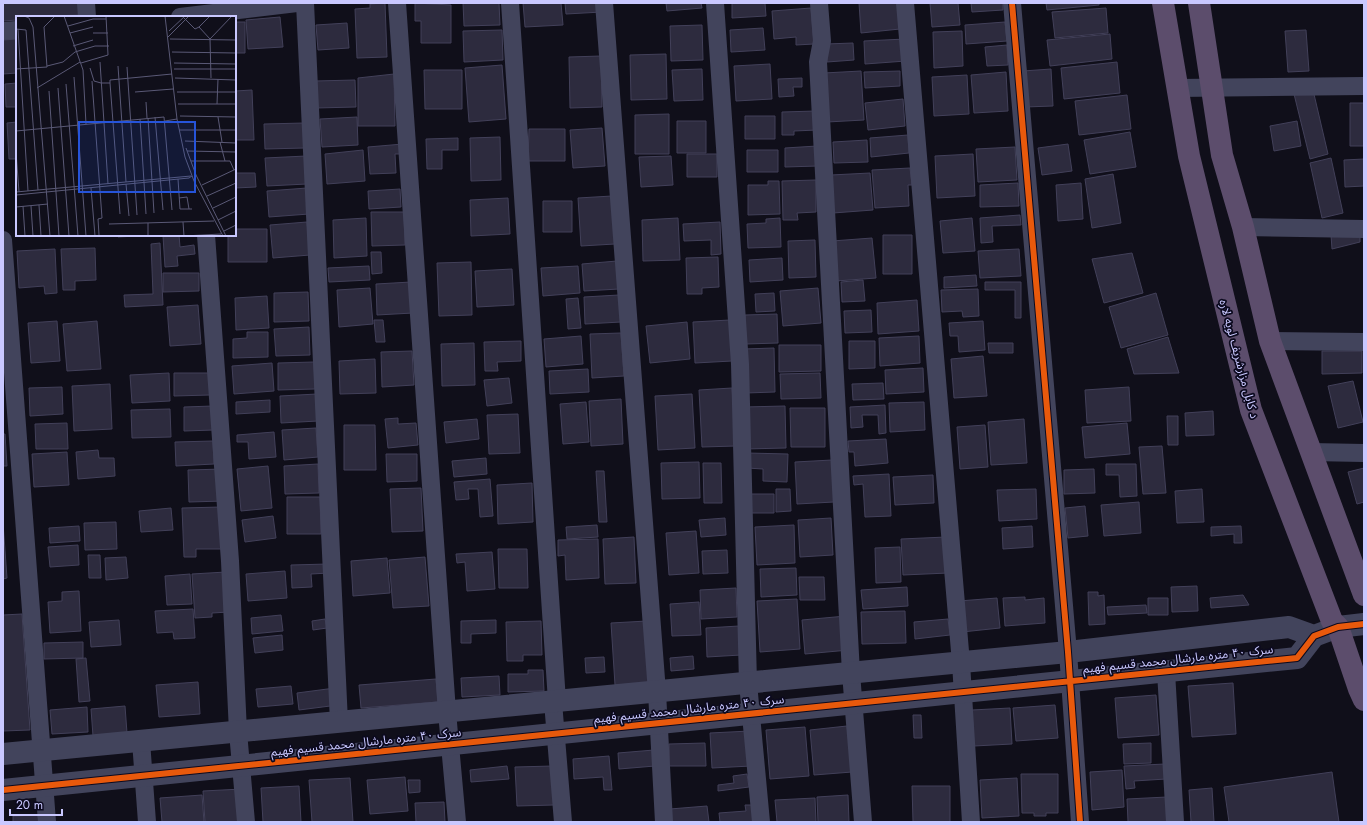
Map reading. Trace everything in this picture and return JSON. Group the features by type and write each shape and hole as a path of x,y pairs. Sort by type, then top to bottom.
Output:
{"highway":[{"name":"د کابل مزارشریف لویه لاره","path":"1163,3 1189,156 1251,410 1332,621 1338,627 1358,690 1364,700"},
{"path":"1199,3 1222,155 1243,226 1270,341 1364,595"}],"street":[{"path":"86,3 87,16"},
{"path":"187,13 297,3"},
{"path":"305,3 339,722"},
{"path":"397,3 447,712 457,822"},
{"path":"510,3 556,733 563,822"},
{"path":"604,3 657,692 664,822"},
{"path":"715,3 740,364 748,683 761,822"},
{"path":"819,3 822,41 818,62 851,673 863,822"},
{"path":"905,3 961,663 971,822"},
{"path":"1012,3 1068,652 1080,822"},
{"path":"3,31 16,30"},
{"path":"1178,88 1364,86"},
{"path":"1243,226 1364,229"},
{"path":"206,236 230,561 238,732 246,822"},
{"path":"3,240 47,822"},
{"path":"1270,341 1364,342"},
{"path":"1310,452 1364,453"},
{"path":"1314,636 1338,627 1364,624"},
{"name":"سرک ۴۰ متره مارشال محمد قسیم فهیم","path":"3,754 961,663 1289,627 1314,636 1297,658 3,790"},
{"path":"1166,672 1175,822"},
{"path":"141,741 148,822"}],"building":[{"path":"3,3 80,3 81,15 16,16 16,20 3,21"},
{"path":"385,3 387,57 357,58 355,9 370,8 370,4"},
{"path":"415,3 451,5 451,43 421,43 421,21 415,21"},
{"path":"463,3 499,3 500,25 464,26"},
{"path":"523,3 561,3 563,25 525,27"},
{"path":"565,3 602,3 602,12 566,14"},
{"path":"666,3 701,3 702,8 667,11"},
{"path":"732,3 765,3 766,16 732,18"},
{"path":"859,3 898,3 900,29 861,33"},
{"path":"930,3 958,3 960,25 932,27"},
{"path":"971,3 1003,3 1003,10 972,12"},
{"path":"1046,3 1099,3 1099,5 1047,10"},
{"path":"811,8 814,44 796,45 796,37 774,39 772,11"},
{"path":"1106,8 1108,33 1055,38 1052,12"},
{"path":"280,17 283,47 248,49 246,20"},
{"path":"236,22 245,22 245,53 236,53"},
{"path":"1005,22 1007,41 966,44 965,25"},
{"path":"347,23 349,48 318,50 316,25"},
{"path":"702,25 703,60 671,61 670,26"},
{"path":"763,28 765,50 731,52 730,30"},
{"path":"502,30 503,60 464,62 463,31"},
{"path":"1306,30 1309,71 1288,72 1285,31"},
{"path":"962,31 963,66 934,68 933,32"},
{"path":"1110,34 1112,59 1050,66 1047,40"},
{"path":"16,39 16,73 3,74 3,40"},
{"path":"905,39 906,61 865,64 864,41"},
{"path":"853,43 854,60 827,62 826,44"},
{"path":"1007,45 1008,65 987,66 985,47"},
{"path":"666,54 667,99 631,100 630,55"},
{"path":"601,56 602,107 570,108 569,57"},
{"path":"1117,62 1120,93 1064,99 1061,68"},
{"path":"770,64 772,99 736,101 734,66"},
{"path":"502,65 506,119 469,122 465,68"},
{"path":"702,69 703,100 674,101 672,70"},
{"path":"1051,69 1053,106 1025,107 1023,71"},
{"path":"424,70 462,70 462,109 425,109"},
{"path":"861,71 864,120 827,122 824,73"},
{"path":"900,71 900,86 865,88 864,72"},
{"path":"1006,72 1008,111 974,113 971,75"},
{"path":"394,74 395,126 358,126 358,78"},
{"path":"967,75 969,114 934,116 932,77"},
{"path":"802,78 802,87 793,87 794,96 779,97 778,79"},
{"path":"355,80 356,107 316,108 315,81"},
{"path":"16,83 16,107 6,107 5,84"},
{"path":"252,90 254,140 236,140 236,91"},
{"path":"1313,90 1328,154 1310,159 1294,94"},
{"path":"1127,95 1131,129 1079,135 1075,101"},
{"path":"903,99 905,126 868,130 865,103"},
{"path":"1350,103 1364,103 1364,146 1350,146"},
{"path":"816,111 817,130 794,131 794,135 782,135 782,112"},
{"path":"669,114 669,154 635,154 635,115"},
{"path":"745,116 775,116 775,139 745,139"},
{"path":"357,117 358,145 322,147 320,119"},
{"path":"677,121 706,121 706,153 677,153"},
{"path":"1297,121 1301,146 1274,151 1270,126"},
{"path":"16,122 16,159 9,159 7,123"},
{"path":"304,123 305,148 265,149 264,124"},
{"path":"602,128 605,166 573,168 570,130"},
{"path":"529,129 565,129 565,161 528,161"},
{"path":"1130,132 1136,167 1090,174 1084,140"},
{"path":"908,135 909,153 871,157 870,138"},
{"path":"500,137 501,180 471,181 470,138"},
{"path":"458,138 458,150 442,150 442,169 427,169 426,139"},
{"path":"867,140 868,162 834,163 833,142"},
{"path":"403,144 403,154 395,154 396,173 370,174 368,147"},
{"path":"1068,144 1072,171 1042,175 1038,148"},
{"path":"817,146 818,166 785,167 785,148"},
{"path":"1015,147 1017,180 978,182 976,149"},
{"path":"363,150 365,181 327,184 325,154"},
{"path":"747,150 778,150 778,172 747,172"},
{"path":"687,154 717,154 717,177 687,177"},
{"path":"973,154 975,196 937,198 935,156"},
{"path":"306,156 307,184 267,186 265,158"},
{"path":"671,156 673,185 641,187 639,157"},
{"path":"1331,158 1343,213 1322,218 1310,163"},
{"path":"1364,159 1364,186 1345,187 1344,160"},
{"path":"910,168 912,185 908,185 909,206 875,208 872,170"},
{"path":"236,173 255,173 256,187 236,188"},
{"path":"870,173 873,210 833,213 831,175"},
{"path":"1113,174 1121,223 1092,228 1085,179"},
{"path":"816,180 816,212 797,213 798,220 783,220 782,181"},
{"path":"768,181 779,181 780,214 748,215 748,185 768,185"},
{"path":"1018,183 1019,206 980,207 980,185"},
{"path":"1081,183 1083,219 1058,221 1056,185"},
{"path":"307,188 309,214 269,217 267,191"},
{"path":"400,189 401,207 369,209 368,191"},
{"path":"612,196 615,244 581,246 578,198"},
{"path":"508,198 510,234 471,236 470,200"},
{"path":"543,201 572,201 572,232 543,232"},
{"path":"371,212 404,212 405,245 372,246"},
{"path":"1020,215 1021,225 992,226 993,242 981,243 980,218"},
{"path":"366,218 367,256 334,258 333,220"},
{"path":"678,218 680,260 643,261 642,220"},
{"path":"780,218 781,247 748,248 747,224 766,223 766,219"},
{"path":"972,218 975,251 943,253 940,221"},
{"path":"307,222 310,255 273,258 270,225"},
{"path":"720,222 721,254 711,255 711,240 684,241 683,224"},
{"path":"236,229 267,229 267,262 228,262 228,236 236,236"},
{"path":"883,235 912,235 912,274 883,274"},
{"path":"1331,235 1360,236 1360,242 1332,249"},
{"path":"163,236 179,236 180,247 194,245 195,254 177,256 178,266 165,267"},
{"path":"872,238 876,278 836,281 832,241"},
{"path":"815,240 816,277 789,278 788,241"},
{"path":"160,243 163,305 125,307 124,295 153,294 151,244"},
{"path":"95,248 96,280 75,281 75,290 63,290 61,249"},
{"path":"55,249 57,293 45,294 44,286 19,288 17,251"},
{"path":"1019,249 1021,276 980,278 978,251"},
{"path":"371,252 381,252 382,273 372,274"},
{"path":"1132,253 1143,293 1104,303 1092,259"},
{"path":"718,257 719,287 702,288 702,294 687,294 686,258"},
{"path":"782,258 783,280 750,282 749,260"},
{"path":"617,261 619,289 584,291 582,264"},
{"path":"471,262 472,315 439,316 437,263"},
{"path":"369,266 370,280 329,282 328,268"},
{"path":"578,266 580,293 543,296 541,268"},
{"path":"512,269 514,305 477,307 475,271"},
{"path":"163,273 199,273 199,291 163,292"},
{"path":"976,275 977,286 944,288 944,277"},
{"path":"863,280 865,301 842,302 841,282"},
{"path":"411,282 413,313 377,315 376,284"},
{"path":"985,282 1021,282 1021,318 1015,318 1015,290 985,290"},
{"path":"370,288 373,324 339,327 337,290"},
{"path":"818,288 821,323 783,326 780,291"},
{"path":"978,289 979,316 963,317 962,311 942,312 941,290"},
{"path":"308,292 309,321 274,322 274,293"},
{"path":"774,293 775,311 756,312 755,294"},
{"path":"1156,293 1168,335 1121,348 1109,307"},
{"path":"619,295 621,322 585,324 584,297"},
{"path":"267,296 269,328 236,330 235,298"},
{"path":"578,298 581,328 568,329 566,299"},
{"path":"917,300 919,331 878,334 877,303"},
{"path":"198,305 201,344 170,346 167,307"},
{"path":"871,310 872,332 845,333 844,311"},
{"path":"777,314 778,343 746,344 745,315"},
{"path":"374,320 383,320 385,342 376,342"},
{"path":"730,320 732,361 695,363 693,322"},
{"path":"57,321 60,361 31,363 28,323"},
{"path":"97,321 101,369 67,371 63,324"},
{"path":"983,321 985,350 959,352 958,336 950,336 949,323"},
{"path":"687,322 690,359 650,363 646,326"},
{"path":"309,327 310,355 276,356 274,329"},
{"path":"247,332 268,332 268,357 233,358 233,339 247,338"},
{"path":"621,333 624,376 592,378 590,334"},
{"path":"581,336 583,364 546,367 544,339"},
{"path":"919,336 920,363 880,366 879,338"},
{"path":"1168,337 1179,373 1134,374 1127,349"},
{"path":"521,341 521,361 497,362 498,371 485,371 484,342"},
{"path":"849,341 875,341 875,368 849,369"},
{"path":"474,343 475,385 442,386 441,344"},
{"path":"988,343 1013,343 1013,353 989,353"},
{"path":"779,345 821,345 821,371 779,372"},
{"path":"774,348 775,392 746,393 744,349"},
{"path":"412,351 414,385 382,387 381,352"},
{"path":"1322,351 1362,351 1362,373 1322,374"},
{"path":"983,356 987,396 954,398 951,359"},
{"path":"375,359 376,393 340,394 339,361"},
{"path":"314,362 315,389 278,390 278,363"},
{"path":"272,363 274,391 234,394 232,366"},
{"path":"923,368 924,392 886,394 885,370"},
{"path":"588,369 589,392 550,394 549,371"},
{"path":"169,373 170,401 132,403 130,375"},
{"path":"174,373 210,373 210,395 174,396"},
{"path":"820,373 821,398 781,399 780,374"},
{"path":"509,378 512,403 487,406 484,380"},
{"path":"1353,381 1363,422 1338,428 1328,386"},
{"path":"883,383 884,399 853,400 852,384"},
{"path":"110,384 112,429 74,431 72,386"},
{"path":"62,387 63,414 30,416 29,388"},
{"path":"1129,387 1131,421 1087,423 1085,390"},
{"path":"732,388 736,446 702,447 699,390"},
{"path":"317,394 318,421 281,423 280,396"},
{"path":"692,394 695,448 658,450 655,396"},
{"path":"621,399 623,444 591,446 589,401"},
{"path":"270,400 270,412 236,414 236,402"},
{"path":"586,402 589,442 563,444 560,404"},
{"path":"924,402 925,430 890,432 889,403"},
{"path":"885,405 886,433 879,434 878,415 862,415 863,427 851,428 850,407"},
{"path":"213,406 214,430 184,431 184,407"},
{"path":"785,406 786,448 745,449 744,407"},
{"path":"790,408 825,408 825,447 791,447"},
{"path":"170,409 171,437 132,438 131,410"},
{"path":"1213,411 1214,435 1186,436 1185,413"},
{"path":"518,414 520,453 489,454 487,415"},
{"path":"1167,416 1178,416 1178,445 1168,445"},
{"path":"398,418 398,424 416,423 418,445 388,448 385,419"},
{"path":"477,419 479,439 446,443 444,422"},
{"path":"1024,419 1027,463 991,465 988,422"},
{"path":"67,423 68,449 36,449 35,424"},
{"path":"1127,423 1130,454 1085,458 1082,427"},
{"path":"344,425 375,425 376,470 344,470"},
{"path":"985,425 988,467 960,469 957,427"},
{"path":"316,428 318,457 284,460 282,430"},
{"path":"274,432 276,457 249,459 248,442 237,442 237,435"},
{"path":"3,434 5,434 7,466 3,466"},
{"path":"886,439 888,463 855,466 854,452 849,452 848,441"},
{"path":"213,441 214,464 176,466 175,442"},
{"path":"1162,446 1166,493 1143,494 1139,447"},
{"path":"98,450 99,458 114,458 115,476 78,479 76,452"},
{"path":"67,452 69,485 34,487 32,454"},
{"path":"747,453 788,454 787,482 763,481 763,469 747,468"},
{"path":"386,454 417,454 417,481 387,482"},
{"path":"486,458 487,474 454,477 452,461"},
{"path":"832,460 834,502 797,504 795,462"},
{"path":"699,462 700,498 662,499 661,463"},
{"path":"703,463 721,463 722,503 704,503"},
{"path":"318,464 319,493 285,494 284,466"},
{"path":"1106,464 1136,464 1137,496 1120,497 1119,475 1106,475"},
{"path":"268,466 272,508 241,511 237,469"},
{"path":"1364,468 1364,502 1357,504 1348,472"},
{"path":"223,469 224,501 189,502 188,470"},
{"path":"1094,469 1095,493 1064,494 1064,470"},
{"path":"596,471 604,471 607,522 599,522"},
{"path":"889,474 891,516 865,517 863,484 854,485 853,476"},
{"path":"933,475 934,503 895,505 893,477"},
{"path":"490,479 493,516 480,517 478,489 468,489 469,499 456,500 454,482"},
{"path":"532,483 533,522 498,524 497,485"},
{"path":"421,488 423,531 392,532 390,489"},
{"path":"776,489 790,489 791,511 776,512"},
{"path":"1036,489 1037,519 999,521 997,490"},
{"path":"1202,489 1204,522 1177,523 1175,491"},
{"path":"751,494 774,494 774,513 751,513"},
{"path":"287,497 320,497 321,534 287,534"},
{"path":"1139,502 1141,533 1104,536 1101,505"},
{"path":"1085,506 1088,536 1068,538 1065,508"},
{"path":"221,507 222,549 196,549 196,557 184,557 182,508"},
{"path":"171,508 173,530 141,532 139,511"},
{"path":"273,516 276,538 245,542 242,520"},
{"path":"725,518 726,535 701,537 699,520"},
{"path":"831,518 833,555 800,557 798,520"},
{"path":"116,522 117,549 85,550 84,523"},
{"path":"3,523 7,578 3,579"},
{"path":"597,525 598,537 567,539 566,527"},
{"path":"794,525 795,563 757,565 755,527"},
{"path":"79,526 80,541 50,543 49,528"},
{"path":"1032,526 1033,547 1003,549 1002,528"},
{"path":"1241,526 1242,543 1234,543 1234,534 1211,536 1211,527"},
{"path":"696,531 699,573 669,575 666,533"},
{"path":"634,537 636,583 605,584 603,539"},
{"path":"946,537 948,573 903,575 901,539"},
{"path":"598,539 599,578 566,580 565,555 558,556 558,540"},
{"path":"78,545 79,565 50,567 48,547"},
{"path":"900,547 901,582 876,583 875,548"},
{"path":"498,549 527,549 528,588 499,588"},
{"path":"727,550 728,573 703,574 702,551"},
{"path":"492,552 495,589 467,591 465,562 457,563 456,554"},
{"path":"88,555 100,555 101,578 89,578"},
{"path":"126,557 128,578 106,580 105,558"},
{"path":"425,557 429,606 393,608 389,560"},
{"path":"387,558 390,593 353,596 351,561"},
{"path":"328,564 329,573 311,574 312,587 292,588 291,565"},
{"path":"796,568 797,595 761,597 760,569"},
{"path":"285,571 287,598 248,601 246,574"},
{"path":"226,572 229,612 212,613 212,617 195,618 192,574"},
{"path":"190,574 192,604 167,605 165,576"},
{"path":"799,577 824,577 825,600 800,600"},
{"path":"1197,586 1198,611 1172,612 1171,587"},
{"path":"907,587 908,606 863,609 861,590"},
{"path":"736,588 737,617 701,619 700,590"},
{"path":"79,591 81,631 50,633 48,602 62,601 62,592"},
{"path":"1088,592 1098,592 1098,596 1104,595 1105,624 1089,625"},
{"path":"1243,595 1249,605 1211,608 1210,598"},
{"path":"1025,597 1025,600 1044,598 1045,623 1005,626 1003,598"},
{"path":"997,598 1000,628 962,632 959,601"},
{"path":"1148,598 1168,598 1168,615 1148,615"},
{"path":"797,599 800,649 760,652 757,601"},
{"path":"699,602 701,635 672,636 670,604"},
{"path":"1146,605 1147,613 1108,615 1107,607"},
{"path":"193,609 195,638 174,639 173,632 157,633 155,611"},
{"path":"905,611 906,643 862,644 861,612"},
{"path":"22,614 30,730 3,731 3,615"},
{"path":"281,615 283,631 252,634 251,618"},
{"path":"846,616 849,650 805,654 802,620"},
{"path":"325,619 327,628 313,630 312,621"},
{"path":"948,619 950,635 915,639 914,622"},
{"path":"119,620 121,645 91,647 89,622"},
{"path":"496,620 496,633 471,634 471,643 461,643 461,621"},
{"path":"541,621 542,655 523,655 523,661 507,661 506,622"},
{"path":"647,621 650,683 615,685 611,623"},
{"path":"739,626 741,655 707,657 706,628"},
{"path":"282,635 283,650 255,653 253,638"},
{"path":"83,642 83,658 44,659 44,643"},
{"path":"693,656 694,669 671,671 670,658"},
{"path":"604,657 605,672 586,673 585,658"},
{"path":"86,658 90,701 79,702 76,659"},
{"path":"528,670 543,670 544,691 508,692 508,674 528,674"},
{"path":"499,676 500,695 462,697 461,678"},
{"path":"436,679 438,702 361,708 359,685"},
{"path":"198,682 200,714 159,717 156,685"},
{"path":"1233,683 1236,734 1192,737 1188,686"},
{"path":"291,686 293,704 258,707 256,689"},
{"path":"335,688 338,705 299,710 297,693"},
{"path":"1156,695 1159,735 1118,738 1115,698"},
{"path":"1055,705 1058,738 1016,741 1013,708"},
{"path":"125,706 127,733 93,736 91,709"},
{"path":"87,707 88,732 52,734 50,710"},
{"path":"1010,708 1012,744 974,746 972,710"},
{"path":"913,715 921,715 922,738 914,738"},
{"path":"847,726 852,772 814,775 810,730"},
{"path":"805,727 809,776 770,779 766,730"},
{"path":"750,731 751,766 712,768 710,733"},
{"path":"705,743 706,766 669,766 669,744"},
{"path":"1151,743 1151,763 1124,764 1123,744"},
{"path":"654,750 655,766 619,769 618,753"},
{"path":"609,756 612,790 604,790 603,777 574,779 573,759"},
{"path":"1165,764 1166,779 1134,781 1135,788 1126,789 1124,766"},
{"path":"507,766 509,779 471,782 470,770"},
{"path":"553,766 554,805 517,806 515,767"},
{"path":"1122,770 1124,807 1092,810 1090,772"},
{"path":"1332,772 1339,822 1229,822 1224,787"},
{"path":"747,774 749,787 718,791 718,785 734,783 733,776"},
{"path":"1021,774 1058,774 1058,813 1046,813 1046,816 1034,816 1034,813 1022,813"},
{"path":"405,777 408,811 370,814 367,780"},
{"path":"350,778 353,822 312,822 309,780"},
{"path":"1017,778 1019,816 982,818 980,780"},
{"path":"408,780 420,780 420,792 409,793"},
{"path":"299,786 301,822 263,822 261,788"},
{"path":"912,786 950,786 950,822 913,822"},
{"path":"1212,788 1214,822 1191,822 1189,790"},
{"path":"242,789 244,822 205,822 203,791"},
{"path":"202,795 204,822 162,822 160,798"},
{"path":"848,795 849,822 818,822 817,797"},
{"path":"1167,797 1168,822 1128,822 1127,799"},
{"path":"815,798 816,822 777,822 775,800"},
{"path":"444,802 445,822 416,822 415,803"},
{"path":"745,805 754,805 755,822 720,822 719,813 746,811"},
{"path":"707,806 709,822 671,822 670,809"},
{"path":"38,815 39,822 13,822 13,816"}],"cycle path":[{"path":"1012,3 1068,652 1080,822"},
{"path":"3,790 1297,658 1314,636 1338,627 1364,624"}]}
